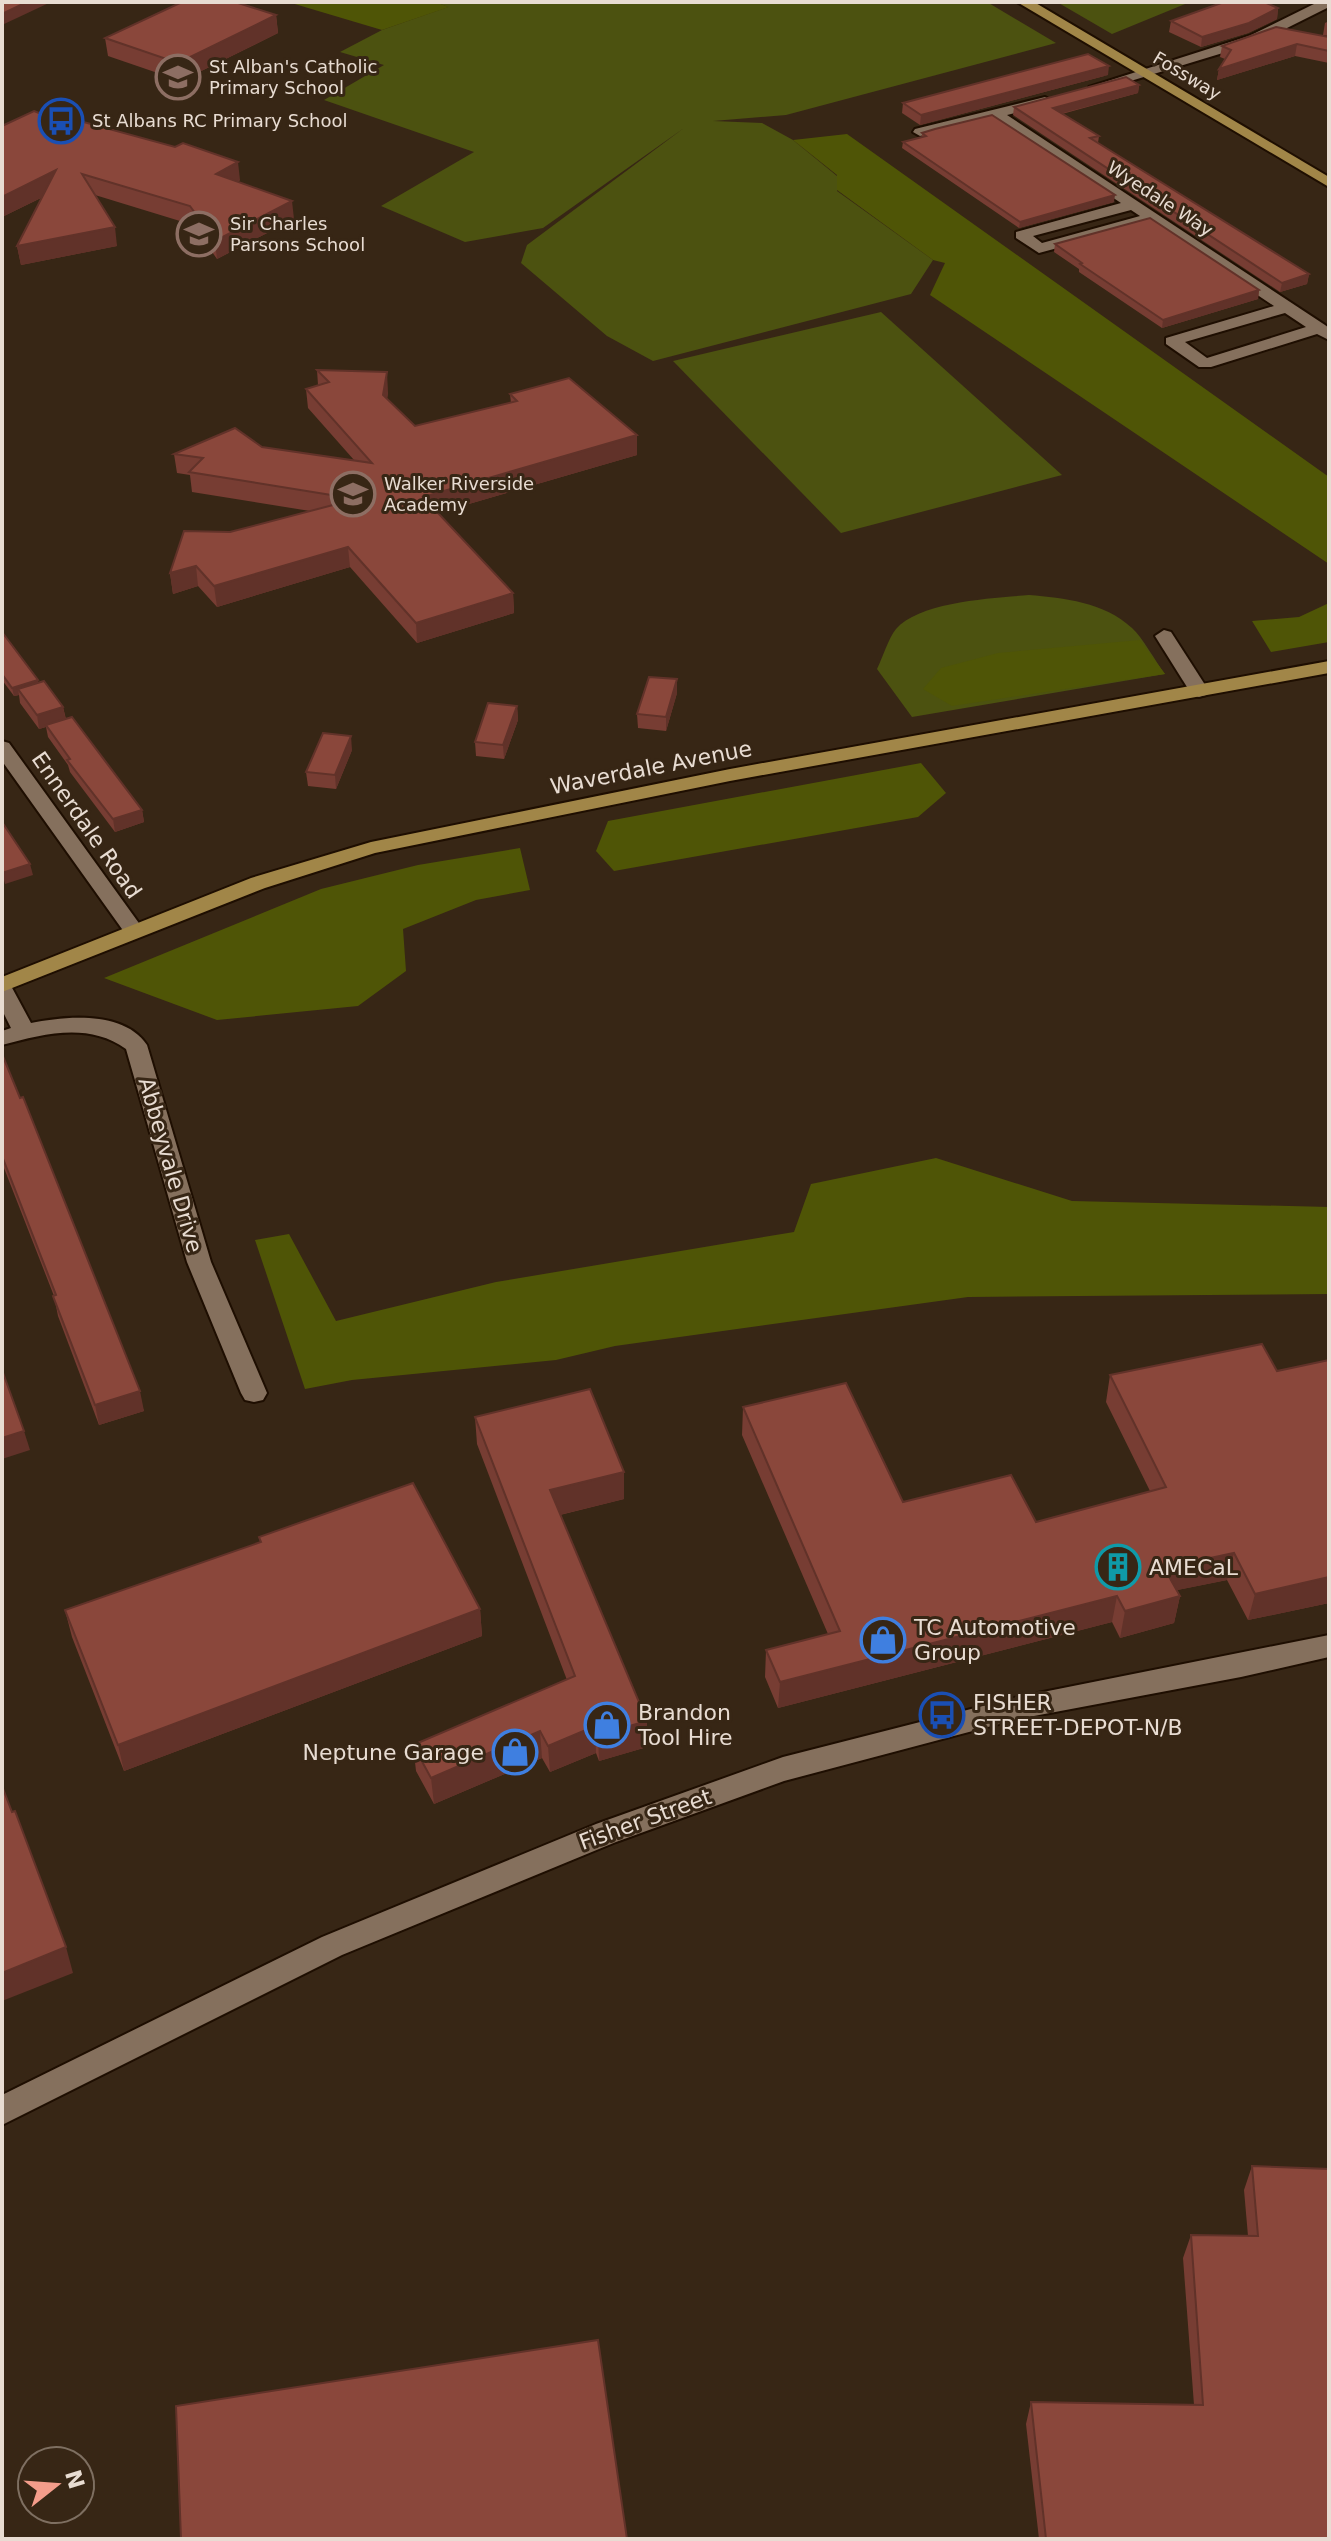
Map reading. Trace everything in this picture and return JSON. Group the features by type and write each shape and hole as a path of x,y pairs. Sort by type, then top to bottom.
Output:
{"main road":[{"name":"Fossway","path":"1024,2 1329,183"},
{"name":"Waverdale Avenue","path":"2,987 258,883 371,848 730,775 1329,667"}],"street":[{"path":"920,132 1074,93 1276,31 1329,2"},
{"path":"1276,31 1302,37"},
{"name":"Wyedale Way","path":"996,114 1324,331"},
{"path":"1132,205 1021,235 1039,248 1152,218"},
{"path":"1287,307 1172,341 1205,364 1324,331"},
{"path":"1303,318 1329,310"},
{"path":"1164,636 1199,691"},
{"name":"Ennerdale Road","path":"2,747 134,931"},
{"name":"Abbeyvale Drive","path":"2,987 13,1035 85,1024 106,1027 125,1035 136,1045 199,1262 254,1393"},
{"name":"Fisher Street","path":"2,2111 332,1946 606,1833 783,1769 1018,1708 1241,1666 1329,1646"}],"green space":[{"path":"288,2 435,2 449,7 382,30"},
{"path":"435,2 987,2 1056,43 786,115 713,121 762,123 793,140 837,176 837,191 933,260 911,294 653,361 607,336 521,263 527,245 684,128 543,228 465,242 381,206 474,152 324,100 384,65 340,52 382,30 448,7"},
{"path":"1057,2 1190,2 1112,34"},
{"path":"847,134 1329,477 1329,564 930,295 945,263 933,260 837,190 837,175 793,140"},
{"path":"881,312 1062,475 841,533 673,361"},
{"path":"1029,595 1083,603 1109,612 1136,632 1165,674 912,717 877,669 896,629 922,612 959,603"},
{"path":"1329,603 1329,642 1271,652 1252,621 1299,617"},
{"path":"1140,640 1165,674 952,706 923,689 941,668 998,653"},
{"path":"921,763 946,793 918,817 614,871 596,851 608,821"},
{"path":"520,848 530,890 476,900 403,929 406,971 358,1006 217,1020 104,978 321,889 418,865"},
{"path":"936,1158 1072,1201 1329,1207 1329,1294 968,1297 615,1346 556,1360 352,1380 305,1389 255,1240 289,1234 336,1321 496,1282 794,1232 811,1184"}],"building":[{"path":"2,2 27,2 2,14"},
{"path":"182,2 235,2 276,15 178,63 105,38"},
{"path":"1224,2 1264,2 1278,8 1249,23 1202,37 1171,21"},
{"path":"1276,27 1329,37 1329,51 1297,44 1219,69 1231,50 1222,46"},
{"path":"1088,54 1109,66 921,115 903,103"},
{"path":"1126,77 1139,85 1053,108 1099,136 1090,138 1309,274 1282,283 1014,107"},
{"path":"34,111 61,122 69,118 175,147 183,143 238,162 216,174 292,201 215,241 190,206 82,174 115,227 17,246 56,170 2,197 2,126"},
{"path":"992,115 1115,195 1020,222 903,142 926,136 922,133 935,129"},
{"path":"1150,218 1259,290 1163,320 1055,244"},
{"path":"317,370 387,372 383,395 415,426 517,401 510,394 569,378 637,435 423,497 513,593 416,623 348,547 214,586 196,566 170,573 184,531 230,532 356,499 189,472 203,458 174,454 235,428 262,447 372,463 306,389 329,382"},
{"path":"2,632 38,680 12,688 2,674"},
{"path":"649,677 677,679 666,717 637,714"},
{"path":"44,681 63,707 37,715 18,689"},
{"path":"488,703 517,706 503,745 475,742"},
{"path":"72,717 142,810 113,819 67,760 70,759 46,725"},
{"path":"323,733 351,736 335,775 306,772"},
{"path":"2,822 30,864 2,873"},
{"path":"2,1054 20,1098 23,1097 140,1391 95,1405 2,1156"},
{"path":"1262,1344 1277,1371 1329,1360 1329,1577 1255,1594 1234,1553 1164,1568 1180,1596 1125,1611 1117,1596 780,1682 766,1650 840,1631 743,1407 846,1383 903,1502 1011,1475 1036,1522 1166,1487 1110,1375"},
{"path":"2,1370 24,1431 2,1438"},
{"path":"590,1389 624,1472 550,1490 647,1721 598,1735 595,1726 548,1746 540,1731 431,1778 413,1745 575,1676 475,1417"},
{"path":"413,1483 480,1609 118,1745 65,1610 261,1542 259,1537"},
{"path":"2,1786 12,1812 15,1811 66,1947 2,1973"},
{"path":"1252,2166 1329,2169 1329,2539 1046,2539 1031,2402 1203,2405 1191,2235 1258,2236"},
{"path":"598,2340 627,2539 181,2539 176,2406"}],"place":[{"name":"St Alban's Catholic Primary School","path":"178,77"},
{"name":"St Albans RC Primary School","path":"61,121"},
{"name":"Sir Charles Parsons School","path":"199,234"},
{"name":"Walker Riverside Academy","path":"353,494"},
{"name":"AMECaL","path":"1118,1567"},
{"name":"TC Automotive Group","path":"883,1640"},
{"name":"FISHER STREET-DEPOT-N/B","path":"942,1715"},
{"name":"Brandon Tool Hire","path":"607,1725"},
{"name":"Neptune Garage","path":"515,1752"}]}
